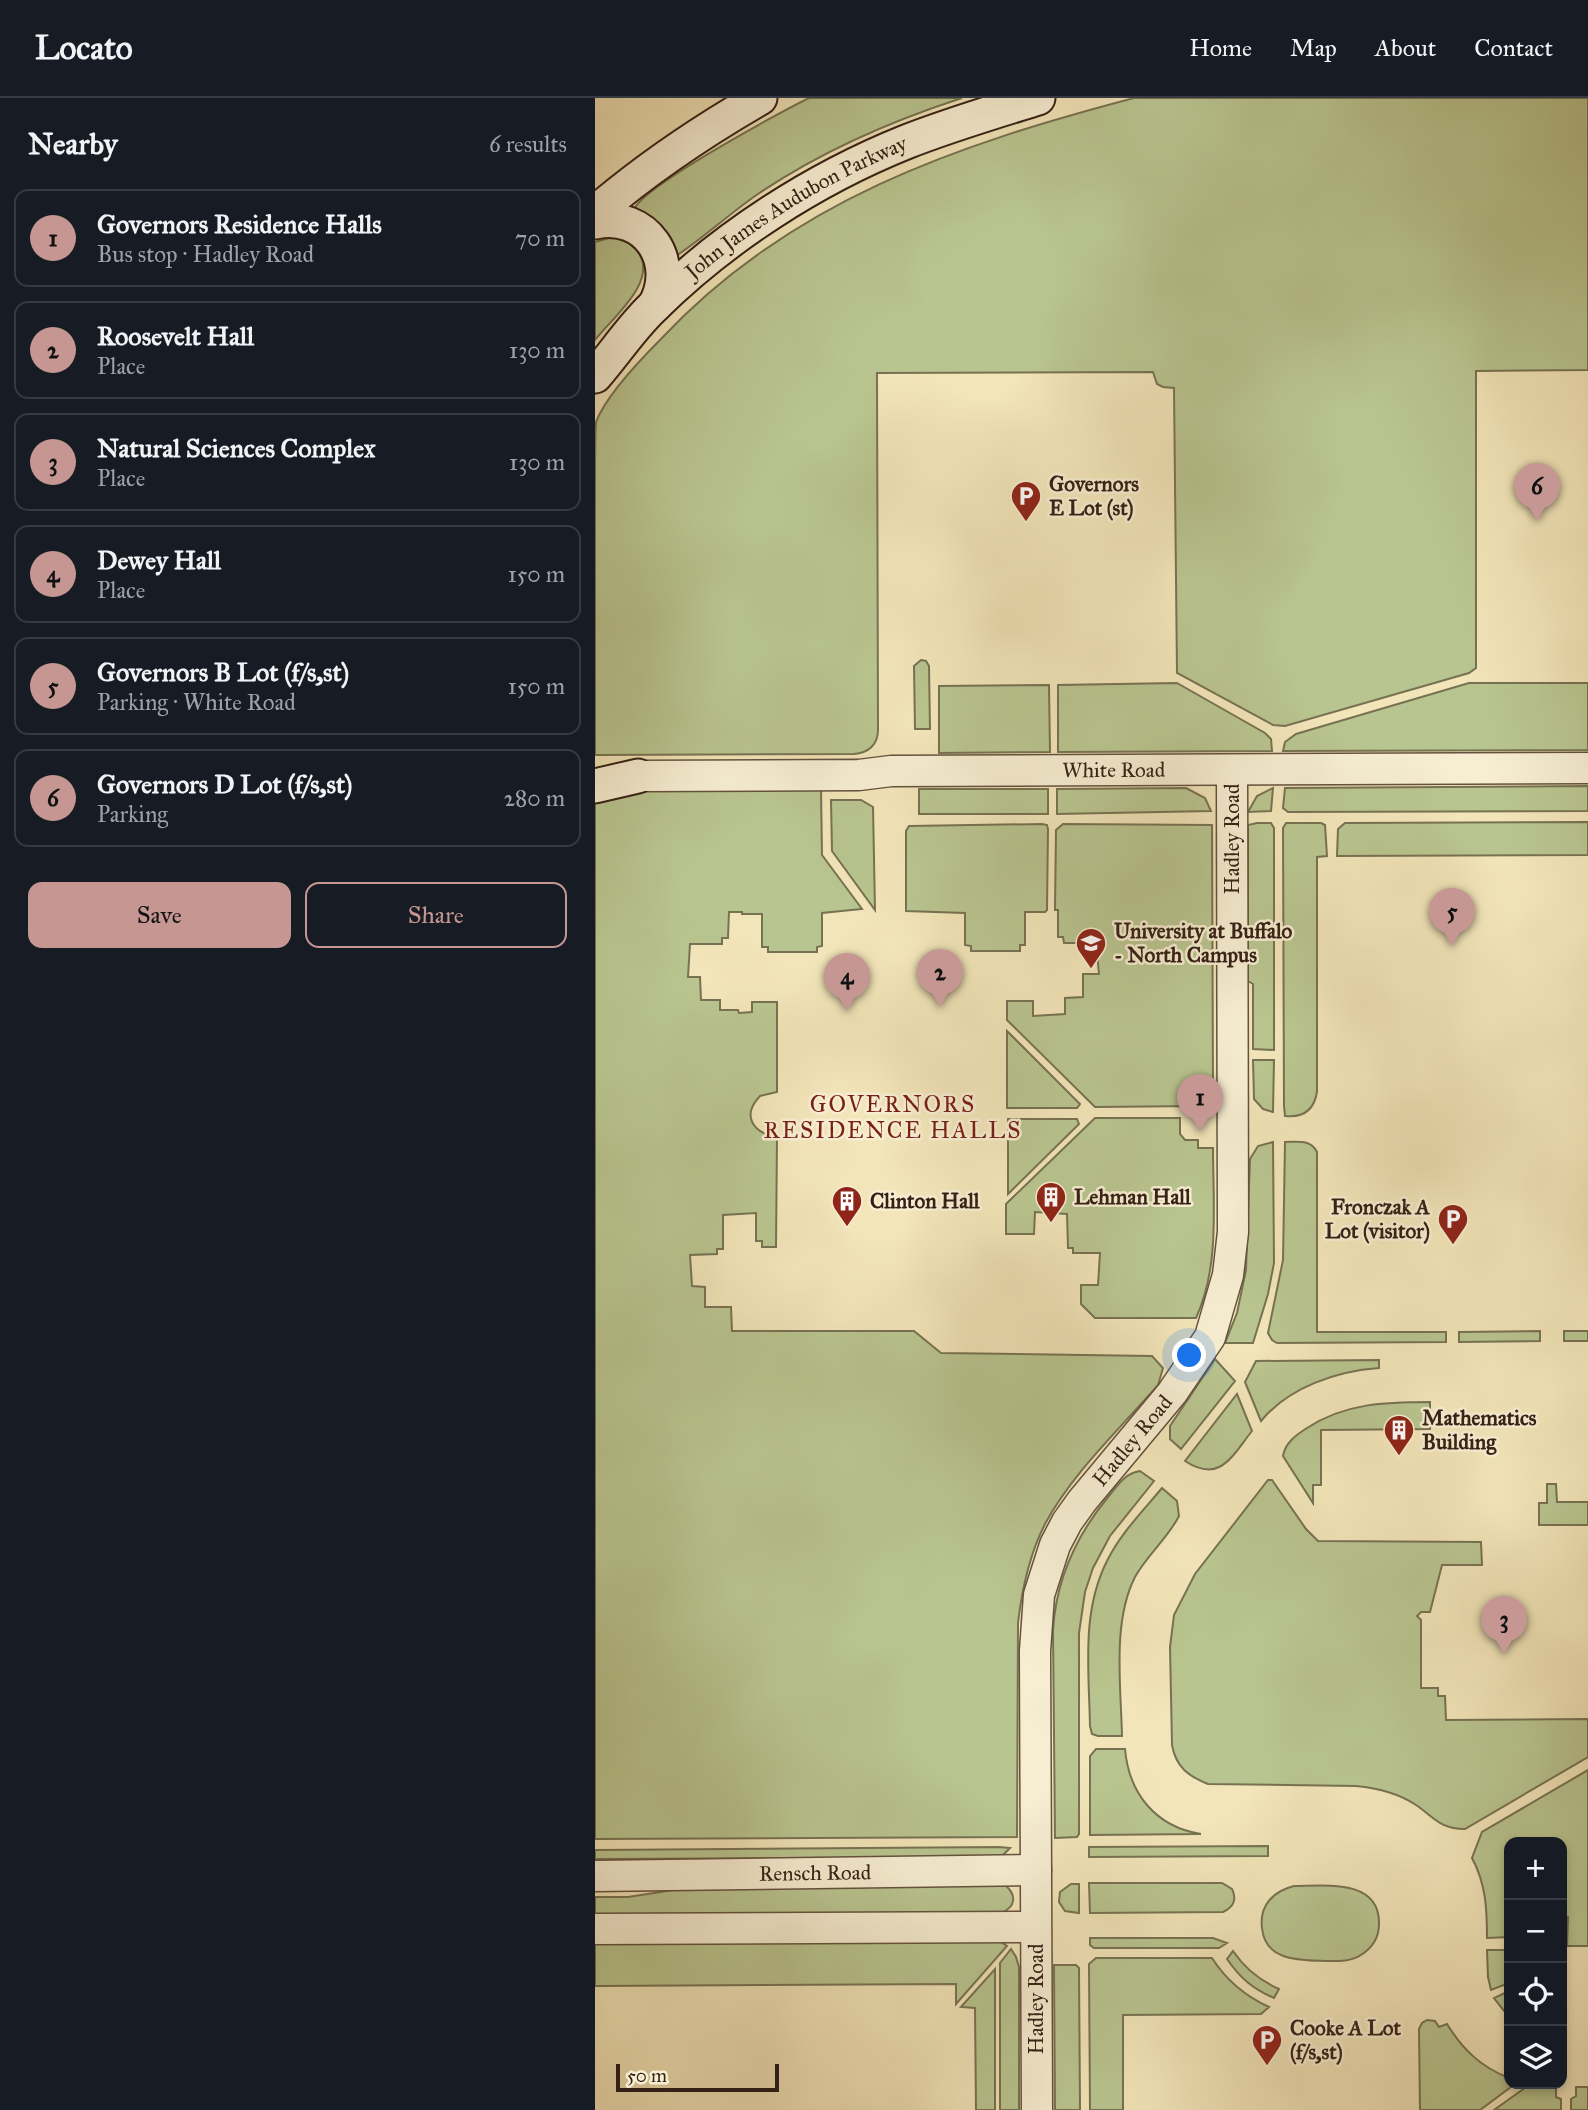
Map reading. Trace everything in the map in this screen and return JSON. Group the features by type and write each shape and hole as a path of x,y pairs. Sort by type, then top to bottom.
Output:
{"main road":[{"path":"595,213 666,156 760,98"},
{"name":"John James Audubon Parkway","path":"595,376 625,336 655,305 712,255 764,218 844,170 905,142 1038,98"},
{"path":"595,222 609,220 626,223 642,232 655,245 663,270 662,288 655,305"},
{"path":"595,769 638,776"},
{"path":"595,786 638,776"}],"street":[{"name":"White Road","path":"638,776 859,775 891,771 1588,768"},
{"name":"Hadley Road","path":"1037,2110 1035,1633 1039,1595 1048,1563 1067,1521 1172,1393 1210,1337 1228,1275 1233,1232 1232,770"},
{"name":"Rensch Road","path":"595,1876 1036,1870"},
{"path":"595,1929 1035,1927"}],"green space":[{"path":"809,98 962,98 883,127 831,151 758,194 676,256 634,210 642,199 685,168"},
{"path":"1134,98 1588,98 1588,370 1476,371 1476,668 1469,673 1285,726 1273,725 1177,673 1174,388 1157,384 1153,372 877,373 878,735 874,744 864,752 854,754 595,755 596,422 625,378 711,291 764,250 820,214 879,184 940,159 1003,136"},
{"path":"609,238 625,241 638,252 643,263 643,275 631,299 595,340 595,242"},
{"path":"921,660 926,661 929,666 930,729 915,729 914,666"},
{"path":"1177,683 1265,733 1271,739 1272,751 1058,752 1058,685"},
{"path":"1469,683 1588,683 1588,750 1283,751 1285,742 1296,734"},
{"path":"1049,685 1050,752 939,753 939,686"},
{"path":"1588,786 1588,811 1288,812 1283,808 1285,788"},
{"path":"1186,788 1205,798 1211,811 1057,814 1057,789"},
{"path":"1273,788 1271,811 1248,812 1257,796"},
{"path":"821,789 822,855 862,909 822,913 822,946 817,947 817,952 768,952 768,947 762,947 762,914 742,912 729,912 728,938 722,938 722,944 690,944 688,977 700,977 701,1000 720,1000 720,1010 738,1010 739,1013 752,1012 752,1002 777,1002 777,1092 760,1096 751,1110 752,1122 756,1128 777,1137 776,1247 762,1247 762,1241 756,1241 756,1213 723,1215 723,1249 717,1249 717,1254 690,1255 692,1286 705,1287 705,1307 731,1307 732,1331 914,1331 941,1353 1152,1356 1163,1368 1158,1385 1083,1469 1056,1505 1039,1536 1030,1560 1018,1623 1017,1837 595,1839 595,795 642,791"},
{"path":"919,789 1048,789 1048,814 919,814"},
{"path":"831,800 861,800 873,807 875,910 832,851"},
{"path":"1588,822 1588,855 1337,856 1338,829 1345,823"},
{"path":"1271,823 1274,828 1274,1050 1253,1049 1253,984 1248,981 1248,825"},
{"path":"1286,823 1325,825 1327,856 1317,857 1317,1092 1307,1112 1297,1116 1285,1116 1284,1106 1283,828"},
{"path":"1063,824 1212,825 1213,1092 1201,1093 1199,1106 1095,1107 1007,1020 1007,1001 1033,1001 1033,1016 1065,1014 1065,998 1083,997 1083,974 1099,974 1096,943 1064,943 1063,937 1058,937 1058,910 1055,910 1056,830"},
{"path":"1047,825 1048,829 1047,910 1025,912 1025,945 1020,945 1020,951 971,951 971,946 965,945 965,913 906,911 906,831 909,826"},
{"path":"1007,1031 1080,1104 1077,1108 1007,1108"},
{"path":"1253,1060 1274,1060 1273,1112 1263,1109 1254,1099"},
{"path":"1095,1118 1180,1118 1180,1134 1185,1140 1198,1140 1198,1148 1213,1148 1212,1256 1204,1298 1196,1318 1095,1318 1081,1304 1081,1285 1098,1285 1100,1253 1073,1253 1073,1248 1068,1248 1067,1214 1035,1212 1034,1234 1006,1234 1006,1204"},
{"path":"1008,1119 1077,1119 1079,1124 1008,1194"},
{"path":"1273,1142 1274,1263 1268,1294 1253,1343 1225,1343 1237,1313 1246,1270 1250,1159 1258,1146"},
{"path":"1285,1142 1308,1143 1317,1152 1317,1332 1446,1332 1446,1342 1277,1343 1272,1340 1268,1333 1283,1260"},
{"path":"1540,1331 1540,1341 1459,1342 1459,1332"},
{"path":"1564,1331 1588,1331 1588,1341 1564,1341"},
{"path":"1215,1359 1235,1381 1181,1449 1170,1439 1170,1426"},
{"path":"1379,1360 1379,1368 1331,1377 1300,1390 1272,1409 1261,1421 1245,1382 1256,1361"},
{"path":"1237,1394 1252,1431 1231,1458 1216,1468 1207,1470 1185,1461"},
{"path":"1430,1402 1430,1429 1321,1430 1321,1485 1313,1485 1313,1503 1283,1456 1286,1447 1295,1437 1336,1413 1382,1404"},
{"path":"1140,1471 1154,1481 1110,1536 1093,1568 1085,1592 1079,1633 1079,1834 1077,1837 1055,1838 1053,1630 1058,1594 1070,1559 1086,1527 1122,1481 1130,1474"},
{"path":"1268,1480 1272,1480 1306,1529 1318,1541 1481,1542 1482,1565 1442,1565 1430,1612 1421,1612 1417,1616 1421,1620 1421,1688 1438,1688 1438,1696 1445,1696 1446,1720 1588,1719 1588,1757 1465,1829 1444,1825 1409,1801 1379,1790 1356,1786 1208,1784 1184,1770 1172,1745 1170,1647 1174,1615 1195,1574"},
{"path":"1547,1484 1556,1484 1557,1502 1588,1502 1588,1525 1539,1525 1539,1503 1547,1503"},
{"path":"1162,1488 1177,1501 1179,1516 1135,1577 1123,1614 1119,1655 1122,1736 1098,1736 1092,1734 1090,1726 1088,1642 1093,1601 1099,1580 1118,1541"},
{"path":"1096,1749 1125,1749 1132,1780 1148,1806 1171,1824 1201,1834 1090,1835 1090,1756"},
{"path":"1588,1770 1588,1946 1567,1946 1567,1837 1504,1837 1504,1937 1487,1938 1485,1897 1472,1858 1482,1832"},
{"path":"1268,1846 1268,1856 1089,1857 1089,1847"},
{"path":"1010,1848 1003,1855 994,1857 595,1859 595,1850"},
{"path":"1089,1883 1222,1883 1232,1889 1234,1899 1230,1908 1223,1912 1090,1913"},
{"path":"1071,1884 1079,1884 1079,1913 1065,1911 1059,1902 1060,1892"},
{"path":"1005,1885 1012,1893 1013,1900 1010,1908 1001,1913 595,1916 595,1897 628,1897 680,1889"},
{"path":"1294,1886 1348,1888 1370,1899 1377,1909 1379,1924 1372,1946 1357,1957 1343,1961 1294,1959 1276,1953 1265,1939 1262,1928 1263,1912 1274,1895"},
{"path":"1090,1938 1213,1938 1227,1943 1219,1948 1094,1948 1090,1945"},
{"path":"595,1942 1001,1942 1007,1946 956,2004 956,1984 595,1986"},
{"path":"1011,1949 1019,1967 1019,2110 1000,2110 1000,1963"},
{"path":"1487,1950 1504,1950 1504,1985 1491,1990"},
{"path":"1233,1951 1253,1973 1279,1989 1274,1998 1253,1987 1237,1972 1227,1959"},
{"path":"1096,1958 1212,1958 1237,1987 1269,2007 1261,2014 1123,2015 1123,2110 1090,2110 1089,1964"},
{"path":"1054,1965 1076,1965 1079,1968 1080,2110 1055,2110"},
{"path":"995,1969 995,2110 976,2110 975,2008 961,2007"},
{"path":"1504,1993 1504,2011 1494,1998"},
{"path":"1427,2020 1435,2021 1439,2027 1447,2024 1473,2057 1504,2076 1504,2089 1508,2089 1480,2110 1420,2110 1419,2029"},
{"path":"1576,2087 1588,2087 1588,2110 1571,2110 1571,2099 1576,2096"},
{"path":"1523,2089 1556,2089 1556,2097 1561,2099 1561,2110 1494,2110"}],"place":[{"name":"Governors D Lot (f/s,st)","path":"1537,521"},
{"name":"Governors E Lot (st)","path":"1026,523"},
{"name":"Governors B Lot (f/s,st)","path":"1452,946"},
{"name":"University at Buffalo - North Campus","path":"1091,970"},
{"name":"Roosevelt Hall","path":"940,1007"},
{"name":"Dewey Hall","path":"847,1011"},
{"name":"Governors Residence Halls","path":"1200,1132"},
{"name":"Lehman Hall","path":"1051,1224"},
{"name":"Clinton Hall","path":"847,1228"},
{"name":"Fronczak A Lot (visitor)","path":"1453,1246"},
{"name":"Mathematics Building","path":"1399,1457"},
{"name":"Natural Sciences Complex","path":"1504,1654"},
{"name":"Cooke A Lot (f/s,st)","path":"1267,2067"}],"district":[{"name":"GOVERNORS RESIDENCE HALLS","path":"893,1117"}]}
